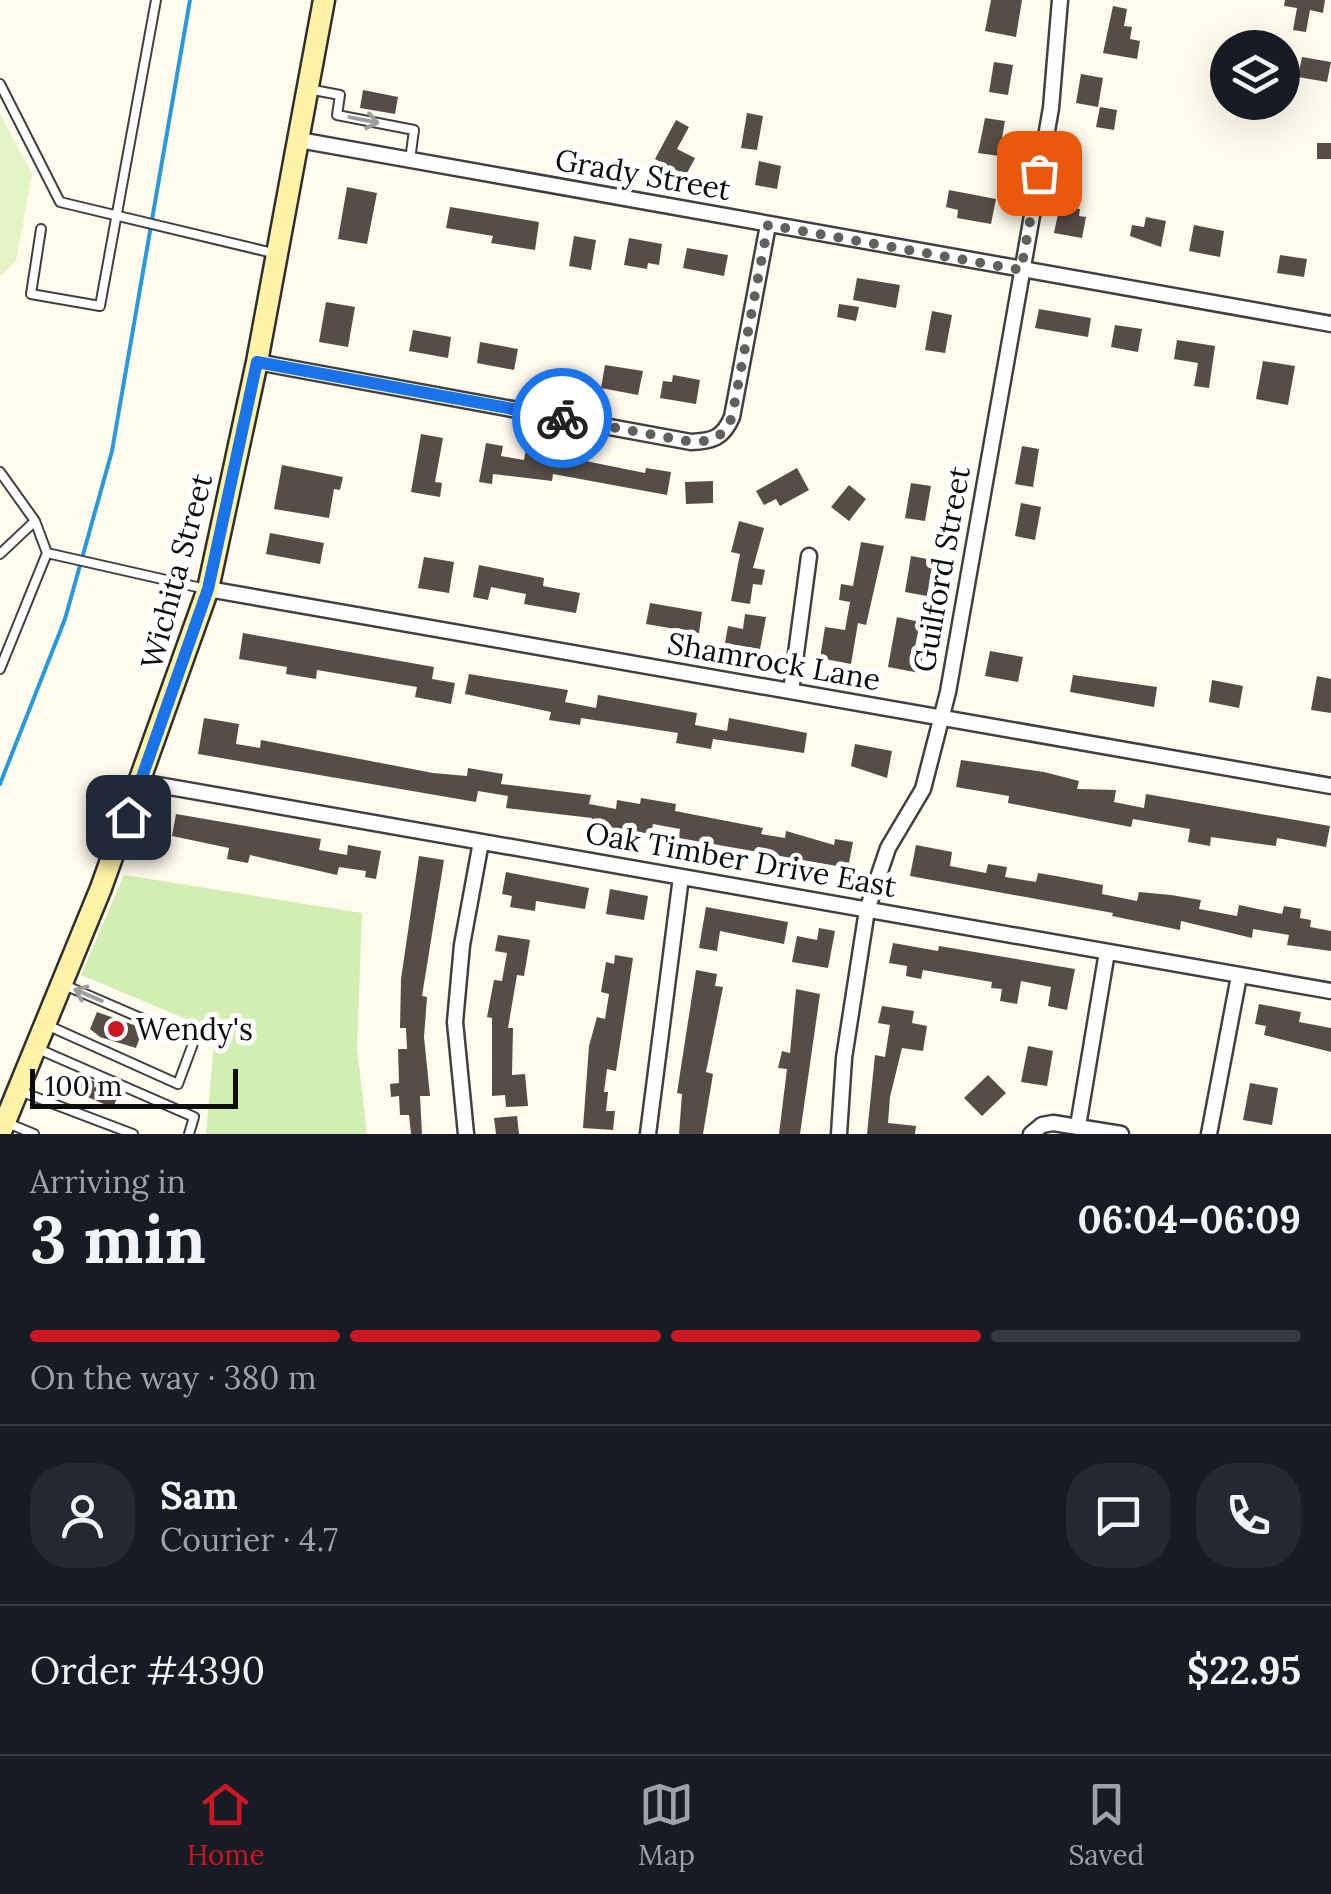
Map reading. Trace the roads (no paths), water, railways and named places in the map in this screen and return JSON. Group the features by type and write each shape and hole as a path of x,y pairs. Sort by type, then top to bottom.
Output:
{"main road":[{"name":"Wichita Street","path":"2,1128 141,782 208,589 257,362 324,0"}],"street":[{"name":"Guilford Street","path":"839,1134 844,1058 867,910 888,848 924,789 942,718 1051,108 1060,0"},
{"name":"Grady Street","path":"299,140 1331,324"},
{"path":"257,362 692,442 711,441 725,433 732,417 768,225"},
{"path":"791,692 809,556"},
{"name":"Shamrock Lane","path":"208,589 1331,786"},
{"name":"Oak Timber Drive East","path":"141,782 1331,991"},
{"path":"466,1134 455,1022 462,945 482,842"},
{"path":"648,1134 681,876"},
{"path":"1078,1126 1107,952"},
{"path":"1208,1134 1239,976"},
{"path":"1032,1134 1042,1125 1078,1126 1121,1134"}],"lane":[{"path":"41,230 31,294 100,306 156,0"},
{"path":"0,84 60,202 278,254"},
{"path":"308,89 340,94 336,115 414,130 410,160"},
{"path":"0,472 34,521 47,554 0,669"},
{"path":"0,554 34,521"},
{"path":"47,554 208,589"},
{"path":"45,1024 178,1084 194,1040 62,984"},
{"path":"36,1047 194,1116 189,1134"},
{"path":"18,1090 133,1134"},
{"path":"2,1128 34,1134"}],"waterway":[{"path":"0,784 65,619 112,451 190,0"}],"place":[{"name":"Wendy's","path":"116,1029"}]}
